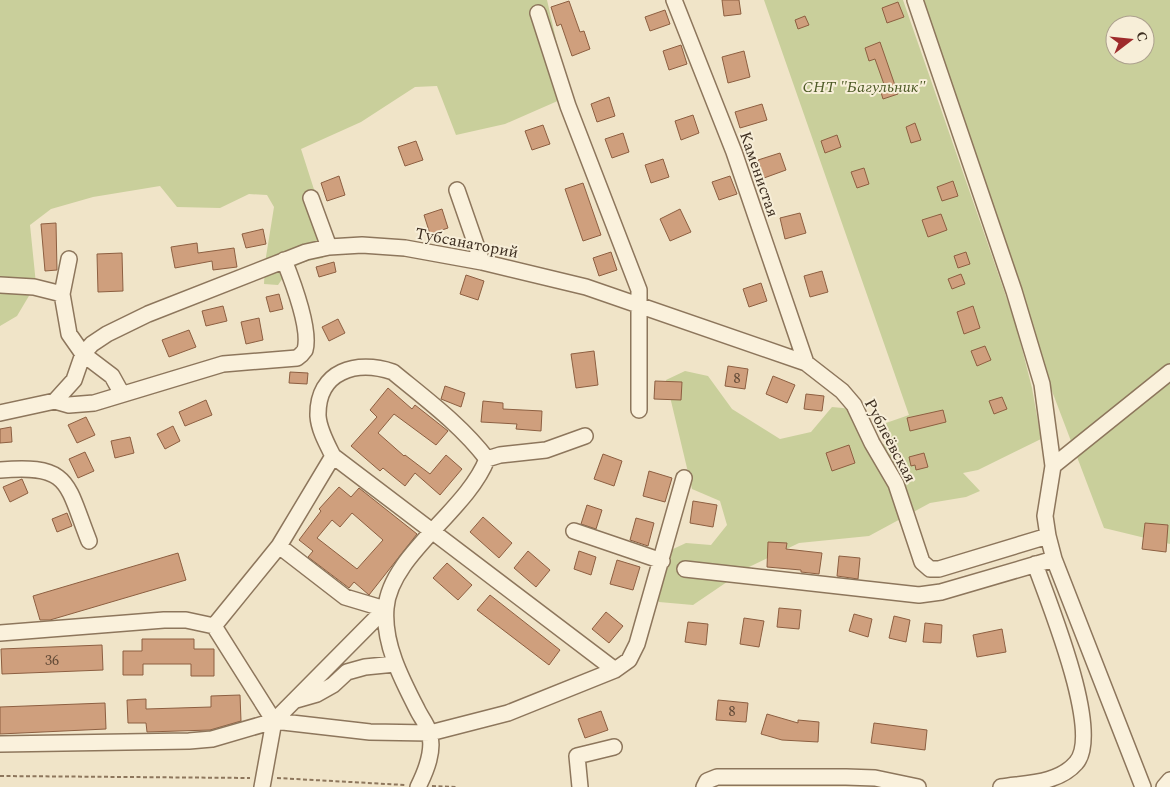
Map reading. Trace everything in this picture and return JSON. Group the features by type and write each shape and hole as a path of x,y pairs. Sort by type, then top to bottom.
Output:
{"street":[{"name":"Каменистая","path":"674,0 734,152 806,363"},
{"path":"915,0 1014,291 1042,384 1053,466 1045,516 1054,559 1143,787"},
{"path":"538,14 568,106 639,290 639,410"},
{"path":"457,190 482,262"},
{"path":"312,198 329,247"},
{"name":"Тубсанаторий","path":"83,354 92,344 126,324 284,260 329,247 362,245 405,248 482,262 586,288 640,306"},
{"path":"68,259 62,294 64,317 69,334 83,354 112,376 122,394"},
{"path":"0,413 55,402 81,405 223,364 297,358 304,352 302,316 296,290 284,260"},
{"path":"0,285 34,288 62,294"},
{"name":"Рублеёвская","path":"640,306 806,363 842,390 854,405 872,443 896,484 922,562 930,569 939,569 1048,536"},
{"path":"55,402 74,380 83,354"},
{"path":"487,459 470,437 454,422 393,372 363,367 345,369 330,380 320,398 318,417 324,438 333,456 615,670"},
{"path":"1053,466 1170,372"},
{"path":"419,786 430,757 430,733 395,664 387,634 386,609 388,591 396,576 432,532 472,489 487,459 500,455 546,450 585,436"},
{"path":"214,626 279,546 333,456"},
{"path":"0,470 40,468 53,472 63,481 70,494 89,541"},
{"path":"0,744 212,739 274,720 370,732 430,733 508,712 615,670 629,660 637,644 684,478"},
{"path":"574,531 662,561"},
{"path":"279,546 345,597 386,609"},
{"path":"685,569 919,595 941,592 1054,559"},
{"path":"1001,787 1046,780 1061,775 1077,763 1083,746 1082,719 1076,688 1068,658 1035,564"},
{"path":"262,782 274,720 386,609"},
{"path":"0,633 164,620 186,620 214,626 274,720"},
{"path":"294,700 317,694 333,685 348,672 365,667 395,664"},
{"path":"580,787 577,756 614,747"},
{"path":"704,787 707,781 717,776 846,776 875,778 918,787"},
{"path":"1164,787 1170,780"}],"path":[{"path":"0,776 456,787"}],"green space":[{"path":"0,0 547,0 569,96 505,124 456,135 437,86 415,87 361,122 301,149 328,233 323,258 308,261 292,269 278,285 264,284 265,263 274,207 267,195 249,194 220,208 177,207 160,186 93,197 51,209 30,225 36,284 17,316 0,326"},
{"name":"СНТ \"Багульник\"","path":"764,0 903,0 1016,325 1032,388 1041,439 978,470 963,473 980,491 966,497 930,503 869,536 799,543 749,567 693,605 659,602 652,585 658,556 686,543 711,545 727,525 720,501 692,489 666,380 685,371 708,376 732,409 780,439 811,432 832,407 853,409 862,439 892,446 886,423 909,415"},
{"path":"916,0 1170,0 1170,544 1104,528 1014,291"}],"building":[{"path":"722,0 739,0 741,14 724,16"},
{"path":"569,1 580,32 584,31 590,49 572,56 561,24 557,26 551,7"},
{"path":"898,2 904,17 887,23 882,8"},
{"path":"665,10 670,24 650,31 645,17"},
{"path":"805,16 809,25 798,29 795,20"},
{"path":"880,42 898,94 883,99 880,89 885,87 875,59 869,61 865,48"},
{"path":"681,45 687,64 669,70 663,51"},
{"path":"744,51 750,77 728,83 722,57"},
{"path":"609,97 615,116 597,122 591,104"},
{"path":"762,104 767,120 740,128 735,112"},
{"path":"693,115 699,133 681,140 675,121"},
{"path":"915,123 921,140 911,143 906,127"},
{"path":"543,125 550,144 532,150 525,131"},
{"path":"623,133 629,152 612,158 605,139"},
{"path":"837,135 841,147 825,153 821,141"},
{"path":"416,141 423,160 405,166 398,147"},
{"path":"780,153 786,170 764,178 758,160"},
{"path":"663,159 669,177 651,183 645,165"},
{"path":"864,168 869,184 857,188 851,172"},
{"path":"339,176 345,195 327,201 321,183"},
{"path":"730,176 737,194 719,200 712,182"},
{"path":"953,181 958,196 942,201 937,187"},
{"path":"583,183 601,235 583,241 565,189"},
{"path":"442,209 448,228 430,234 424,215"},
{"path":"680,209 691,232 670,241 660,219"},
{"path":"800,213 806,233 785,239 780,218"},
{"path":"941,214 947,230 928,237 922,220"},
{"path":"56,223 57,270 45,271 41,224"},
{"path":"263,229 266,244 246,248 242,234"},
{"path":"197,243 198,253 234,248 237,267 213,270 212,261 175,268 171,247"},
{"path":"611,252 617,270 599,276 593,258"},
{"path":"966,252 970,264 958,268 954,256"},
{"path":"122,253 123,291 98,292 97,254"},
{"path":"334,262 336,272 319,277 316,267"},
{"path":"822,271 828,292 810,297 804,276"},
{"path":"961,274 965,284 952,289 948,279"},
{"path":"466,275 484,281 478,300 460,294"},
{"path":"761,283 767,301 749,307 743,289"},
{"path":"279,294 283,309 270,312 266,297"},
{"path":"223,306 227,321 206,326 202,311"},
{"path":"973,306 980,328 964,334 957,312"},
{"path":"259,318 263,340 246,344 241,322"},
{"path":"338,319 345,333 329,341 322,327"},
{"path":"189,330 196,347 169,357 162,340"},
{"path":"985,346 991,360 977,366 971,351"},
{"path":"594,351 598,385 576,388 571,354"},
{"path":"728,366 748,369 745,389 725,386"},
{"path":"290,372 308,373 307,384 289,383"},
{"path":"773,376 795,385 787,403 766,394"},
{"path":"655,381 682,382 681,400 654,399"},
{"path":"445,386 465,393 461,407 441,399"},
{"path":"388,388 412,409 415,405 448,431 436,445 394,414 378,433 404,456 430,474 446,455 462,469 440,495 415,473 405,486 383,468 380,471 351,446 377,417 370,410"},
{"path":"806,394 824,396 822,411 804,409"},
{"path":"1002,397 1007,409 994,414 989,401"},
{"path":"206,400 212,415 185,426 179,412"},
{"path":"483,401 503,403 503,409 542,411 541,431 516,429 517,424 481,422"},
{"path":"943,410 946,422 910,431 907,418"},
{"path":"86,417 95,435 77,443 68,425"},
{"path":"173,426 180,441 165,449 157,434"},
{"path":"11,427 12,442 0,443 0,429"},
{"path":"130,437 134,453 115,458 111,441"},
{"path":"849,445 855,463 832,471 826,453"},
{"path":"85,452 94,471 78,478 69,459"},
{"path":"924,453 928,467 916,470 915,465 911,466 909,457"},
{"path":"603,454 622,461 614,486 594,479"},
{"path":"649,471 672,478 665,502 643,496"},
{"path":"22,479 28,493 10,502 3,487"},
{"path":"339,487 351,497 359,488 417,534 369,595 354,582 349,588 308,557 313,551 299,540 321,511 319,509","holes":["352,513 383,540 357,569 317,538 332,520 340,527"]},
{"path":"693,501 717,505 713,527 690,523"},
{"path":"587,505 602,510 596,529 581,524"},
{"path":"67,513 72,526 57,532 52,519"},
{"path":"483,517 512,543 499,558 470,532"},
{"path":"636,518 654,523 648,546 630,540"},
{"path":"1145,523 1168,525 1166,552 1142,549"},
{"path":"768,542 787,543 786,549 822,553 819,574 801,572 801,570 767,567"},
{"path":"528,551 550,570 536,587 514,568"},
{"path":"579,551 596,557 591,575 574,569"},
{"path":"178,553 186,580 50,620 40,620 33,596"},
{"path":"839,556 860,558 858,579 837,576"},
{"path":"617,560 640,567 633,590 610,584"},
{"path":"447,563 472,585 458,600 433,578"},
{"path":"490,595 560,650 549,665 477,610"},
{"path":"779,608 801,610 799,629 777,627"},
{"path":"606,612 623,626 609,643 592,629"},
{"path":"854,614 872,619 868,637 849,631"},
{"path":"894,616 910,620 906,642 889,638"},
{"path":"744,618 764,621 759,647 740,644"},
{"path":"688,622 708,624 706,645 685,642"},
{"path":"925,623 942,625 941,643 923,642"},
{"path":"1002,629 1006,652 977,657 973,635"},
{"path":"142,639 194,639 194,649 214,649 214,676 191,676 191,664 143,664 143,675 123,675 123,651 142,651"},
{"path":"102,645 103,670 2,674 1,649"},
{"path":"240,695 241,721 210,730 147,732 146,723 128,723 127,700 146,699 146,709 211,707 211,696"},
{"path":"718,700 748,703 746,722 716,720"},
{"path":"105,703 106,729 0,734 0,707"},
{"path":"601,711 608,730 585,738 578,719"},
{"path":"767,714 798,723 798,720 819,722 818,742 782,740 761,734"},
{"path":"874,723 927,730 925,750 871,743"}]}
